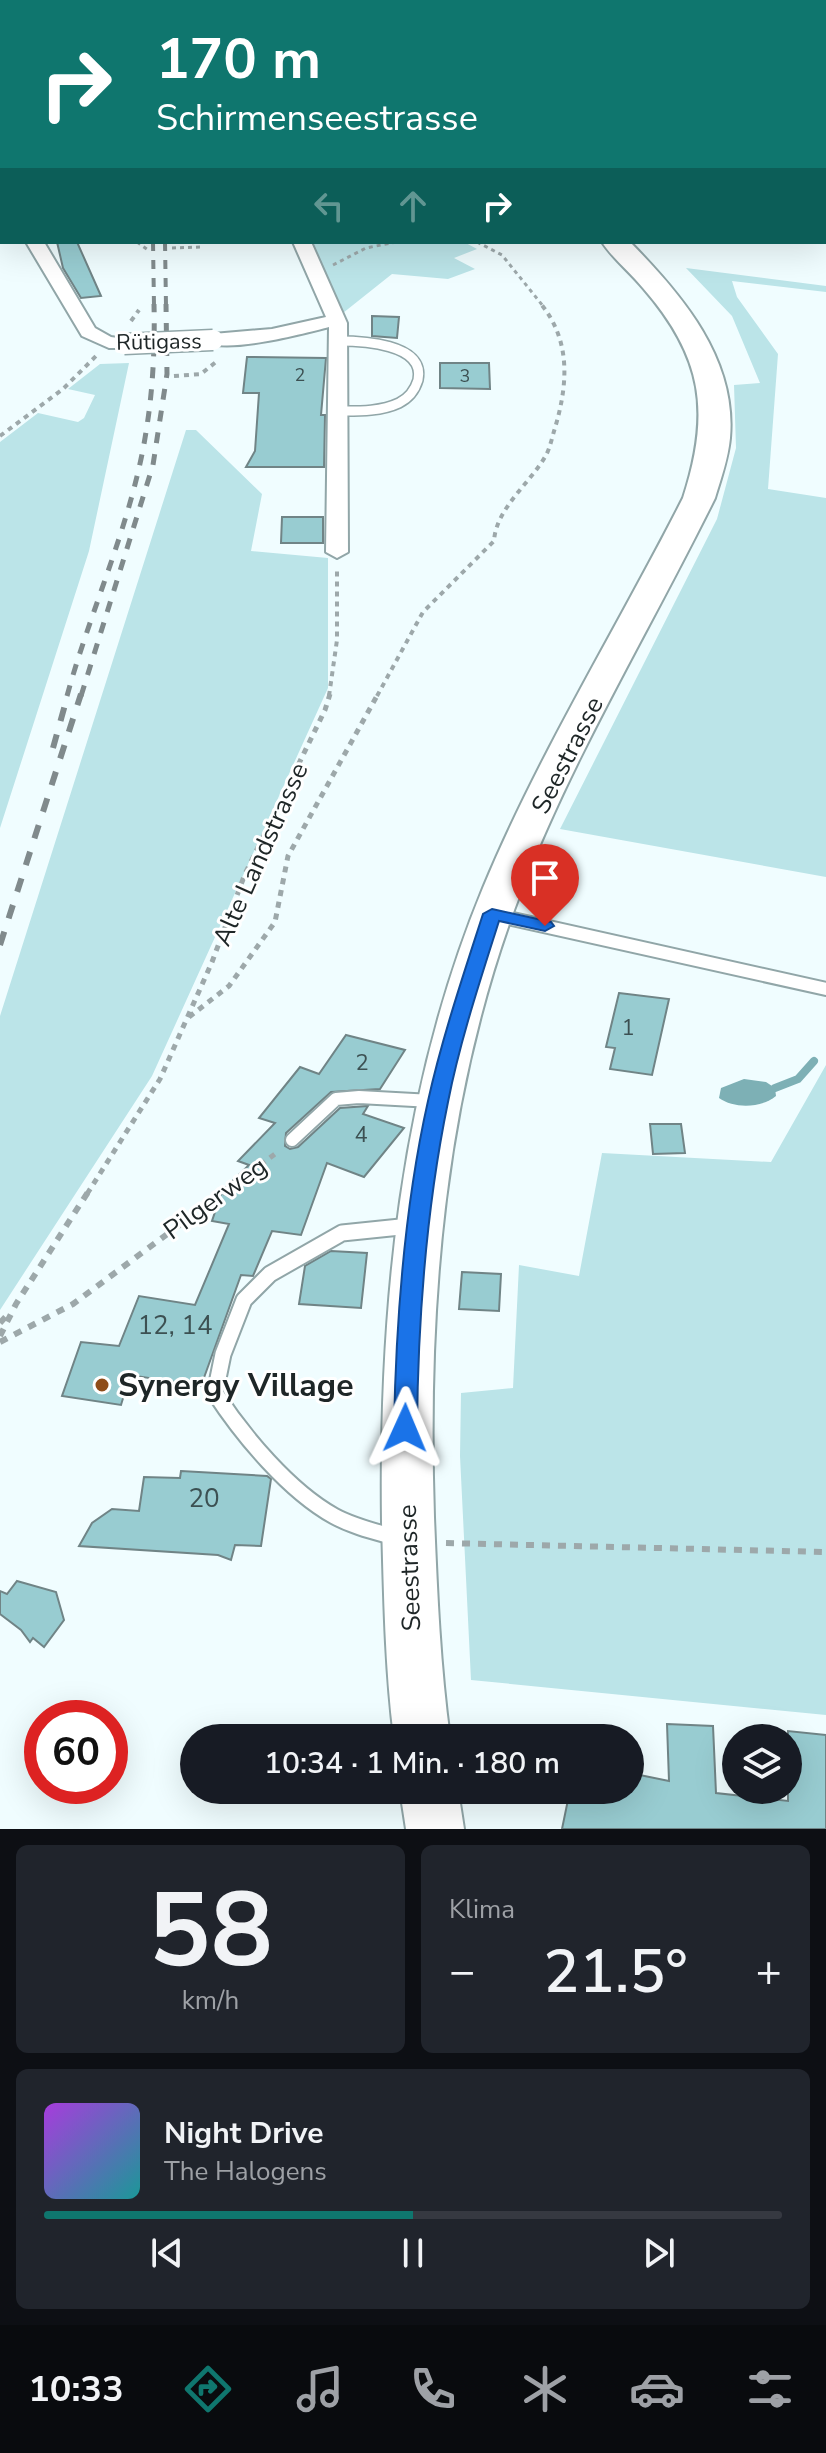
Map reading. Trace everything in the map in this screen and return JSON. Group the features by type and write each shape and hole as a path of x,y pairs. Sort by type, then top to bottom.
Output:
{"main road":[{"name":"Seestrasse","path":"420,1724 414,1683 405,1456 407,1345 418,1225 438,1102 465,996 492,914 536,815 699,498 715,427 714,404 704,362 693,335 675,307 617,244"},
{"path":"431,1804 435,1829"}],"street":[{"name":"Rütigass","path":"36,244 61,281 83,327 104,343 216,350 298,334 337,320"},
{"path":"303,244 337,320 337,552"}],"lane":[{"path":"337,411 391,407 416,388 419,374 407,355 390,346 338,341"},
{"path":"492,914 826,989"},
{"name":"Pilgerweg","path":"292,1140 336,1099 359,1097 438,1102"},
{"path":"409,1542 329,1513 258,1449 232,1421 215,1393 223,1354 244,1300 270,1274 342,1233 418,1225"}],"path":[{"path":"325,269 366,248 386,244"},
{"path":"189,1017 229,986 265,938 280,909 288,856 423,612 443,599 470,561 494,541 495,526 547,455 562,405 567,374 554,320 502,255 481,244"},
{"path":"136,245 148,250"},
{"path":"172,248 181,245 200,247"},
{"path":"0,436 63,389 104,343"},
{"path":"174,376 201,374 216,350"},
{"name":"Alte Landstrasse","path":"0,1336 16,1304 147,1102 189,1017 245,874 330,697 336,661 337,552"},
{"name":"Pilgerweg","path":"0,1342 73,1304 292,1140"},
{"path":"0,1323 16,1304"},
{"path":"409,1542 826,1552"}],"shaded area":[{"path":"313,244 468,244 477,249 454,258 475,269 448,279 392,274 343,313"},
{"path":"686,268 826,286 826,292 732,281 737,297 778,354 768,489 826,498 826,877 560,829 717,519 736,448 734,385 760,383 732,316"},
{"path":"129,363 89,551 0,828 0,442 38,413 78,422 84,418 95,395 68,389 100,364"},
{"path":"186,430 196,430 262,494 251,551 328,558 328,688 152,1076 0,1310 0,1016"},
{"path":"826,1065 826,1715 471,1680 460,1456 461,1393 513,1388 519,1265 579,1276 602,1153 771,1162"},
{"path":"744,1079 766,1082 775,1088 776,1096 748,1106 719,1098 721,1088"}],"building":[{"path":"57,244 78,244 101,296 81,298 63,268"},
{"path":"372,316 399,317 397,338 372,336"},
{"path":"247,357 326,358 321,415 325,415 324,467 246,467 255,451 259,393 243,393"},
{"path":"440,363 489,363 490,389 440,388"},
{"path":"282,517 323,517 323,543 281,543"},
{"path":"619,993 669,999 652,1075 610,1069 615,1048 606,1047"},
{"path":"346,1035 405,1050 380,1089 331,1092 286,1133 285,1146 290,1149 298,1147 340,1108 368,1106 363,1114 404,1128 364,1177 327,1163 301,1235 272,1231 253,1276 241,1275 201,1386 130,1375 121,1405 62,1396 81,1342 119,1346 139,1296 195,1305 229,1224 212,1221 222,1191 249,1165 238,1161 275,1123 259,1118 300,1067 319,1074"},
{"path":"650,1124 681,1124 685,1153 653,1154"},
{"path":"331,1251 367,1253 361,1308 299,1304 305,1266"},
{"path":"462,1272 501,1274 499,1311 459,1309"},
{"path":"181,1471 267,1476 271,1479 261,1546 235,1545 231,1560 218,1555 79,1546 92,1523 112,1509 139,1511 144,1477 180,1478"},
{"path":"17,1581 56,1592 64,1620 44,1647 33,1638 30,1642 21,1630 0,1614 0,1591 7,1594"},
{"path":"667,1724 713,1726 716,1793 722,1794 722,1804 802,1804 802,1732 826,1735 826,1829 562,1829 567,1804 644,1804 644,1776 669,1781"}],"waterway":[{"path":"775,1088 798,1079 814,1061"}],"railway":[{"path":"153,244 154,306"},
{"path":"165,244 166,306"},
{"path":"81,696 153,465 167,374 166,304"},
{"path":"67,696 140,466 152,384 154,306"},
{"path":"53,748 68,694"},
{"path":"0,945 81,694"}],"place":[{"name":"Synergy Village","path":"102,1385"}],"route":[{"path":"405,1428 407,1345 418,1225 438,1102 465,996 492,914 545,926"}]}
